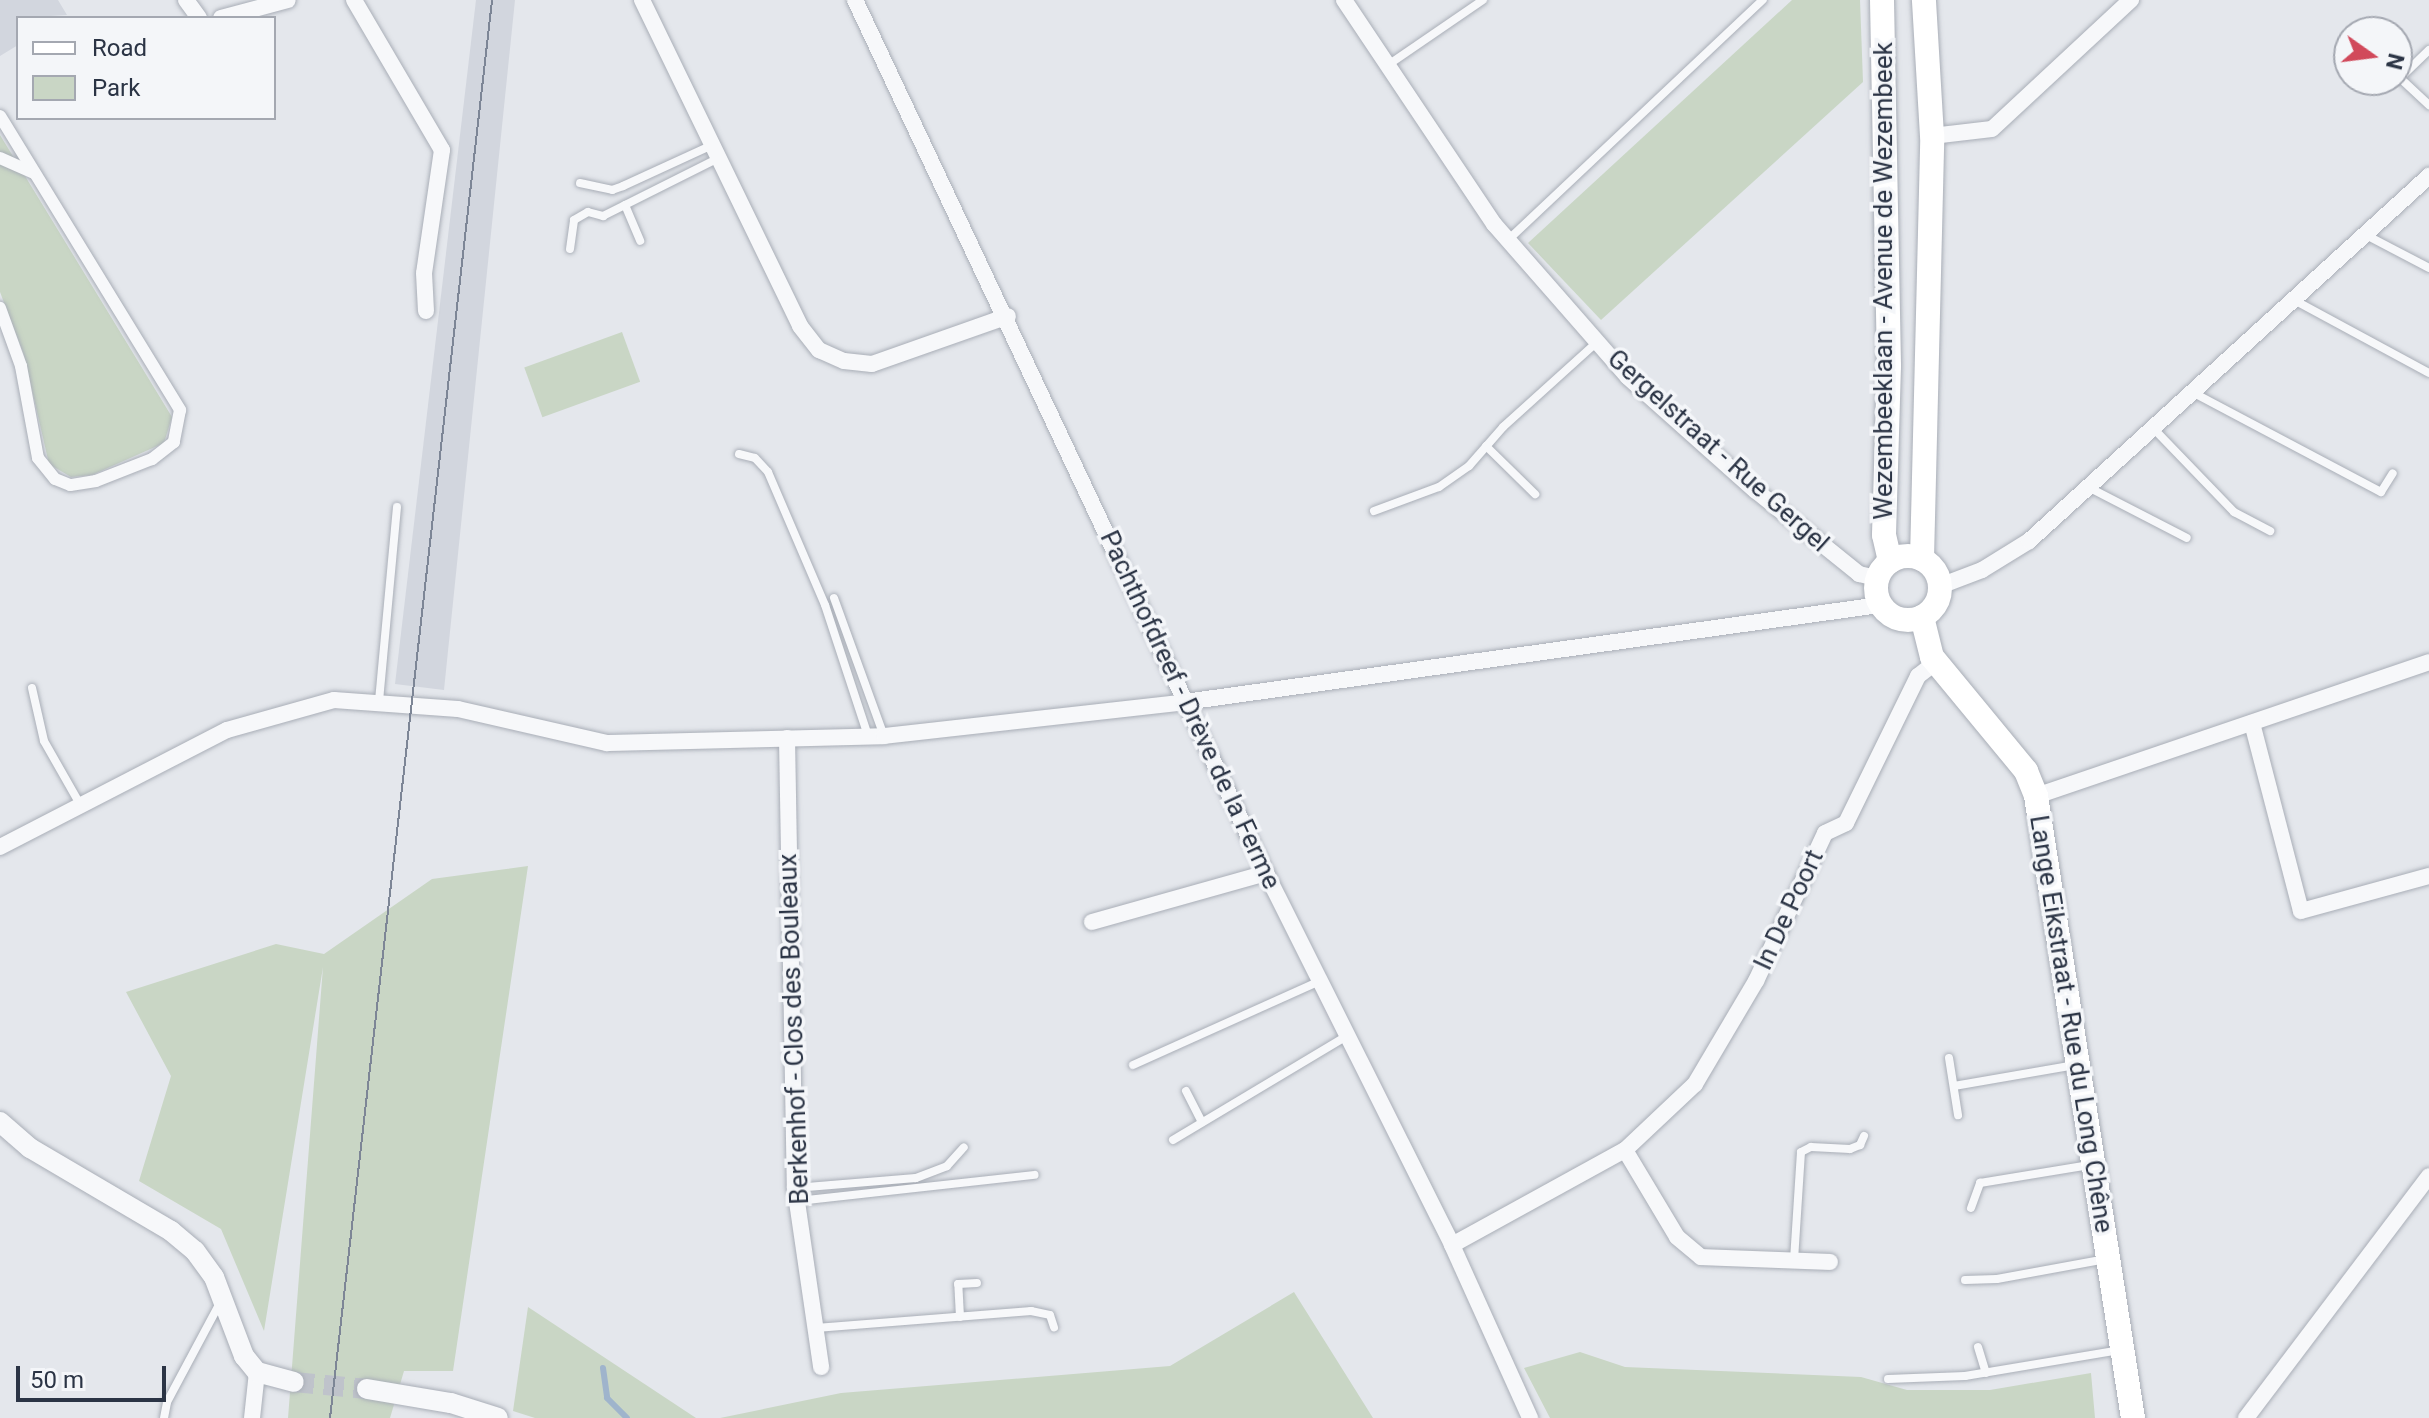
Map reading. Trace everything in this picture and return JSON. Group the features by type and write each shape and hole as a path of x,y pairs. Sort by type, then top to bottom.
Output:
{"main road":[{"name":"Wezembeeklaan - Avenue de Wezembeek","path":"1880,605 1884,570 1889,366 1882,0"},
{"name":"Wezembeeklaan - Avenue de Wezembeek","path":"1884,570 1911,556 1922,559 1932,136 1924,0"},
{"path":"1880,605 1897,618 1922,617 1934,607 1940,586 1922,559"},
{"name":"Lange Eikstraat - Rue du Long Chêne","path":"1922,617 1923,636 1936,662 2026,771 2036,796 2097,1164 2106,1259 2133,1418"}],"street":[{"path":"228,16 288,0"},
{"path":"354,0 442,150 424,273 426,311"},
{"path":"642,0 800,326 829,356 872,364 1008,316"},
{"name":"Pachthofdreef - Drève de la Ferme","path":"855,0 1008,316 1266,873 1452,1245 1530,1418"},
{"name":"Gergelstraat - Rue Gergel","path":"1344,0 1508,240 1628,377 1755,490 1859,574 1884,570"},
{"path":"1932,136 1992,129 2131,0"},
{"path":"0,116 180,410 174,442 152,459 96,481 70,485 55,479 38,458 21,366 0,308"},
{"path":"0,158 35,174"},
{"path":"1940,586 2002,559 2087,487 2429,176"},
{"path":"0,847 227,730 268,715 334,700 458,709 607,743 876,736 1185,702 1880,605"},
{"name":"In De Poort","path":"1452,1245 1625,1150 1695,1084 1756,981 1825,833 1846,823 1912,686 1936,662"},
{"path":"2036,796 2429,662"},
{"path":"2252,723 2301,911 2429,876"},
{"name":"Berkenhof - Clos des Bouleaux","path":"787,738 796,1194 821,1367"},
{"path":"1092,922 1266,873"},
{"path":"0,1122 30,1148 171,1231 206,1263 223,1297 244,1356 257,1372 294,1382"},
{"path":"1625,1150 1677,1237 1701,1257 1830,1262"},
{"path":"2246,1418 2429,1176"},
{"path":"252,1418 257,1372"},
{"path":"367,1389 451,1403 498,1418"}],"lane":[{"path":"1387,65 1483,0"},
{"path":"1508,240 1763,0"},
{"path":"2429,50 2400,78 2429,105"},
{"path":"580,183 612,190 716,151"},
{"path":"570,249 574,220 588,212 603,216 716,151"},
{"path":"625,205 640,241"},
{"path":"2365,234 2429,268"},
{"path":"2294,300 2429,373"},
{"path":"1374,511 1439,487 1597,342"},
{"path":"2191,392 2381,492 2393,473"},
{"path":"2153,427 2234,512 2270,531"},
{"path":"1486,446 1535,494"},
{"path":"739,454 755,458 768,472 876,736"},
{"path":"2087,487 2187,538"},
{"path":"379,701 397,507"},
{"path":"834,598 876,736"},
{"path":"32,688 44,741 80,804"},
{"path":"1133,1065 1318,982"},
{"path":"1173,1140 1349,1035"},
{"path":"1949,1058 1958,1115"},
{"path":"1954,1086 2080,1064"},
{"path":"1186,1091 1202,1122"},
{"path":"1794,1260 1795,1173 1801,1152 1811,1147 1850,1149 1860,1145 1864,1136"},
{"path":"796,1194 916,1178 947,1166 964,1147"},
{"path":"1971,1208 1980,1183 2097,1164"},
{"path":"796,1194 1035,1175"},
{"path":"1965,1280 1997,1279 2106,1259"},
{"path":"960,1317 958,1284 977,1283"},
{"path":"164,1418 167,1402 223,1297"},
{"path":"816,1328 1031,1311 1050,1315 1054,1327"},
{"path":"1978,1347 1986,1373"},
{"path":"1888,1379 1986,1373 2122,1350"}],"shaded area":[{"path":"0,0 58,0 67,15 16,16 16,46 0,56"},
{"path":"476,0 515,0 444,690 395,684"}],"green space":[{"path":"1792,0 1860,0 1863,82 1601,320 1528,243"},
{"path":"0,135 172,417 164,443 92,475 71,477 49,464 24,355 0,292"},
{"path":"622,332 640,382 542,417 524,368"},
{"path":"528,866 453,1371 404,1371 390,1418 288,1418 323,967 264,1331 221,1229 139,1181 171,1076 126,992 276,944 324,954 432,879"},
{"path":"1294,1292 1373,1418 720,1418 841,1393 1170,1366"},
{"path":"528,1307 696,1418 535,1418 513,1411"},
{"path":"1580,1352 1625,1367 1861,1377 1907,1390 1990,1390 2091,1373 2095,1418 1550,1418 1524,1368"}],"waterway":[{"path":"603,1368 607,1398 627,1418"}],"tunnel":[{"path":"294,1382 367,1389"}],"tram line":[{"path":"330,1418 492,0"}]}
